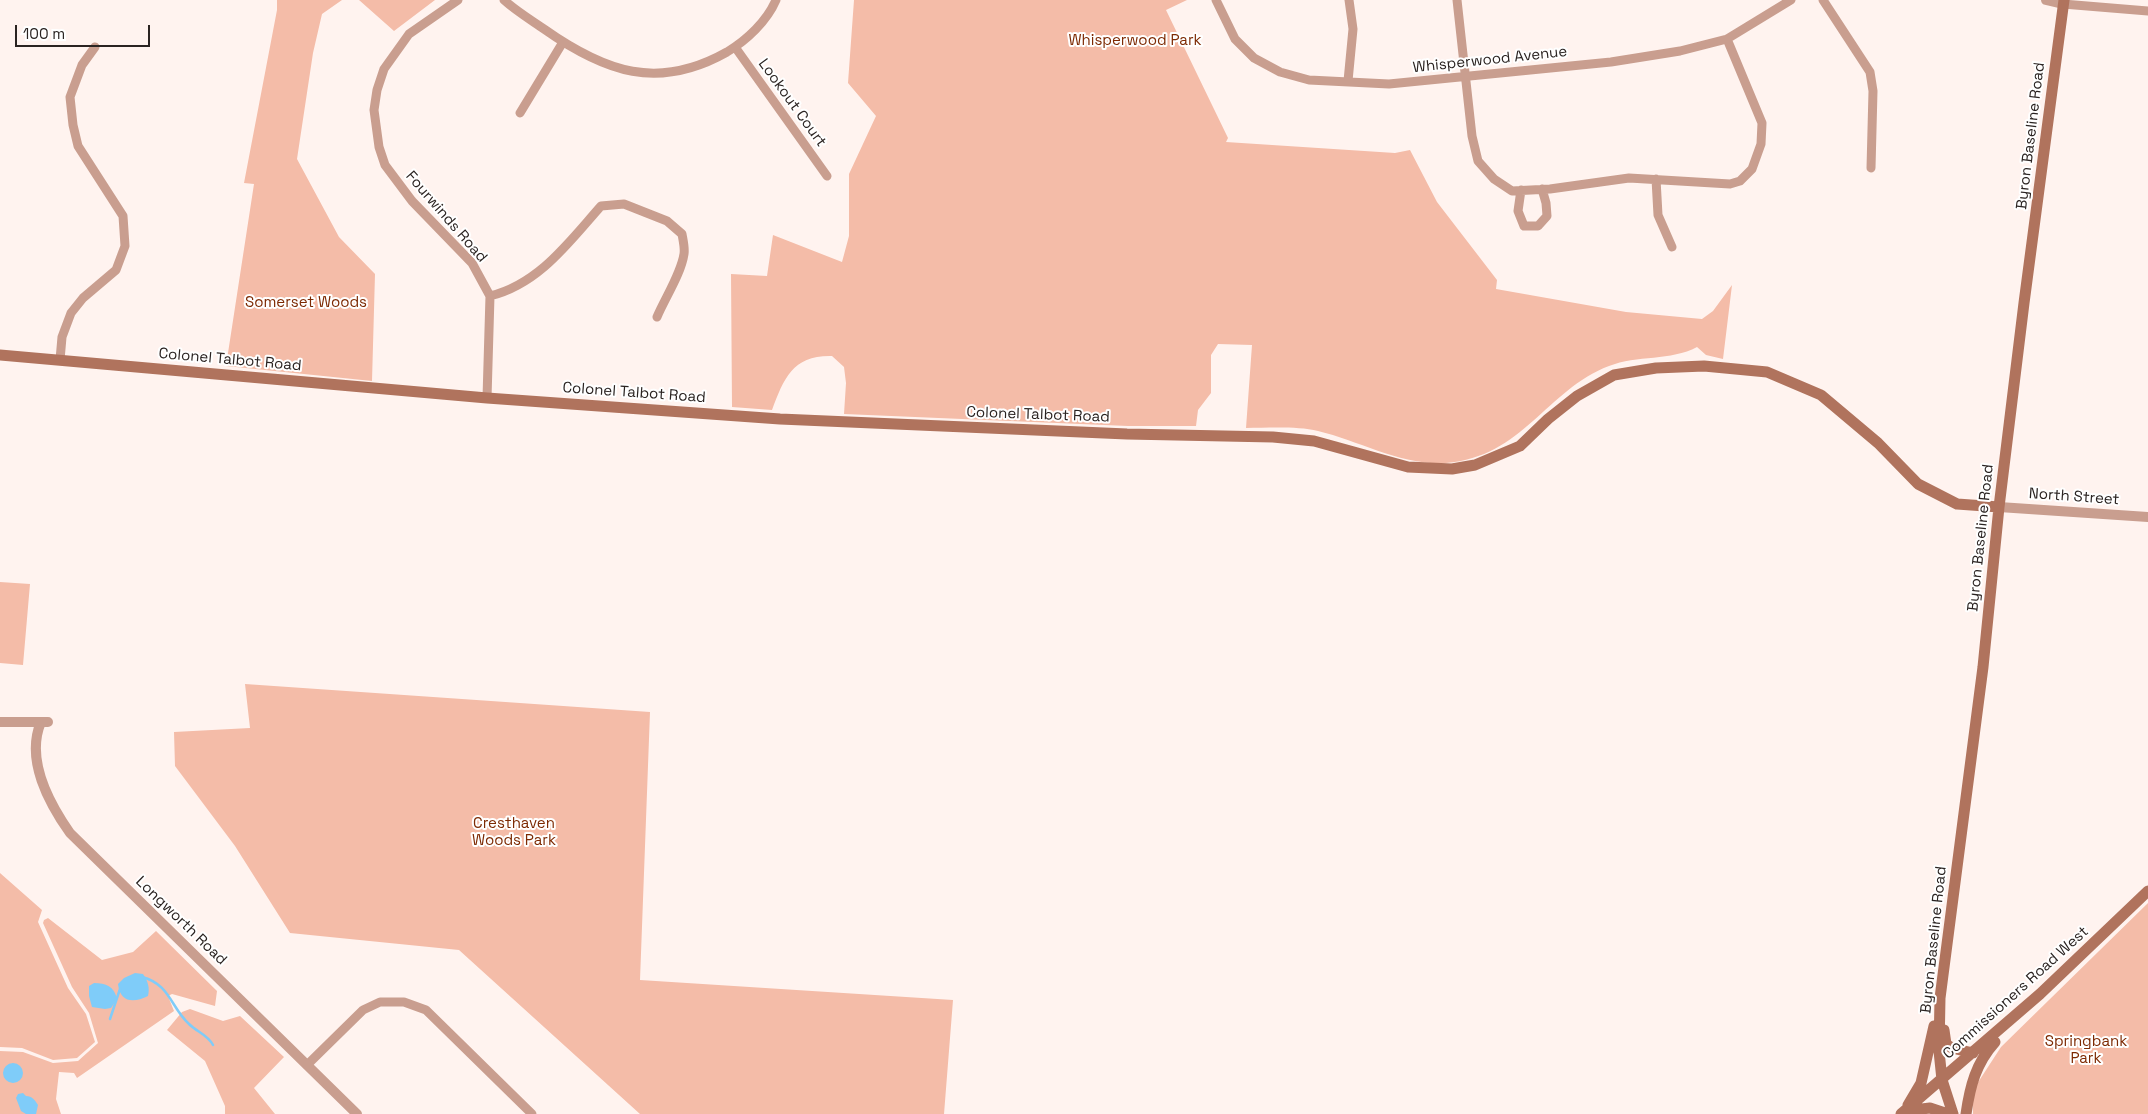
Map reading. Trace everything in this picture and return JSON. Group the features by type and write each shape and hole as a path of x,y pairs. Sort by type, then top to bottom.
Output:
{"main road":[{"name":"Byron Baseline Road","path":"1953,1114 1942,1080 1939,1051 1940,998 1982,668 1999,507 2063,2"},
{"name":"Colonel Talbot Road","path":"0,355 487,398 780,420 1127,434 1272,437 1314,441 1408,467 1452,469 1476,465 1520,446 1548,419 1577,396 1614,375 1656,368 1704,366 1767,372 1821,395 1878,443 1918,484 1957,504 1999,507"},
{"name":"Commissioners Road West","path":"1903,1112 1973,1054 2031,1002 2148,891"},
{"path":"1940,998 1946,1044 1952,1048 1973,1054"},
{"path":"1903,1112 1921,1082 1929,1056 1940,998"},
{"path":"1966,1114 1969,1090 1985,1053 2031,1002"},
{"path":"1903,1112 1930,1108 1948,1114"}],"street":[{"name":"Fourwinds Road","path":"458,0 410,34 384,69 377,90 374,110 379,146 385,165 412,201 472,264 490,296"},
{"path":"504,0 563,42 592,59 639,73 663,74 706,64 734,47 757,28 776,0"},
{"name":"Whisperwood Avenue","path":"1216,0 1235,39 1254,58 1280,72 1309,80 1389,84 1467,78 1611,62 1680,51 1727,39 1791,0"},
{"path":"1348,81 1353,29 1349,0"},
{"path":"1457,0 1472,136 1478,162 1494,179 1512,191 1629,178 1730,184 1740,182 1752,169 1761,144 1762,123 1727,39"},
{"path":"1824,0 1870,72 1873,91 1871,168"},
{"path":"2046,0 2148,10"},
{"path":"520,113 563,42"},
{"path":"60,360 62,337 71,313 83,298 116,270 125,246 123,216 78,146 73,125 70,97 82,66 95,47"},
{"name":"Lookout Court","path":"734,47 827,176"},
{"path":"1656,179 1658,216 1672,247"},
{"path":"1521,190 1518,211 1524,226 1538,226 1547,216 1542,189"},
{"path":"487,398 490,296 510,290 545,267 601,206 624,204 667,221 682,234 684,253 678,275 657,317"},
{"name":"North Street","path":"1999,507 2148,517"},
{"name":"Longworth Road","path":"0,722 45,722 36,734 38,763 44,791 70,833 357,1114"},
{"path":"307,1065 363,1010 380,1002 404,1002 426,1010 532,1114"}],"green space":[{"name":"Somerset Woods","path":"277,0 342,0 322,14 313,53 297,159 339,237 375,274 372,381 226,366 254,184 244,183 277,10"},
{"path":"359,0 435,0 394,31"},
{"name":"Whisperwood Park","path":"854,0 1187,0 1166,10 1228,138 1226,142 1395,153 1410,150 1437,202 1497,280 1496,289 1626,312 1702,319 1713,311 1732,285 1723,359 1706,355 1697,347 1676,354 1631,360 1609,366 1587,377 1568,390 1515,436 1495,449 1473,458 1446,463 1413,461 1397,457 1334,435 1310,429 1246,428 1252,345 1218,344 1211,355 1211,393 1198,410 1196,426 1128,426 844,414 846,383 844,367 832,356 819,357 799,364 786,379 772,410 732,407 731,274 767,276 773,235 842,262 849,236 849,174 876,116 848,83"},
{"path":"0,582 30,584 23,665 0,663"},
{"name":"Cresthaven Woods Park","path":"245,684 650,712 640,980 953,1000 944,1114 640,1114 459,950 290,933 235,846 175,766 174,732 250,728"},
{"path":"0,873 42,910 38,922 68,988 86,1014 95,1042 77,1058 53,1060 22,1048 0,1047"},
{"name":"Springbank Park","path":"2148,903 2148,1114 1973,1114 1973,1090 2001,1047"},
{"path":"48,918 102,960 133,952 156,931 217,991 215,1006 172,994 168,996 174,1011 77,1078 74,1073 59,1072 56,1099 61,1114 0,1114 0,1051 23,1052 53,1063 78,1061 98,1043 89,1013 72,987 43,923"},
{"path":"190,1009 223,1021 240,1016 284,1057 254,1088 275,1114 225,1114 225,1106 205,1061 167,1030 182,1012"}],"water":[{"path":"135,973 143,974 145,977 149,987 148,996 138,1000 128,1000 122,995 118,984 124,978"},
{"path":"94,983 112,988 117,999 111,1008 92,1007 89,986"},
{"path":"13,1063 20,1066 23,1073 20,1080 13,1083 6,1080 3,1073 6,1066"},
{"path":"23,1093 33,1099 38,1105 36,1114 26,1114 21,1111 16,1098 18,1094"}],"waterway":[{"path":"142,977 159,985 183,1018 213,1045"},
{"path":"110,1019 120,989"}]}
